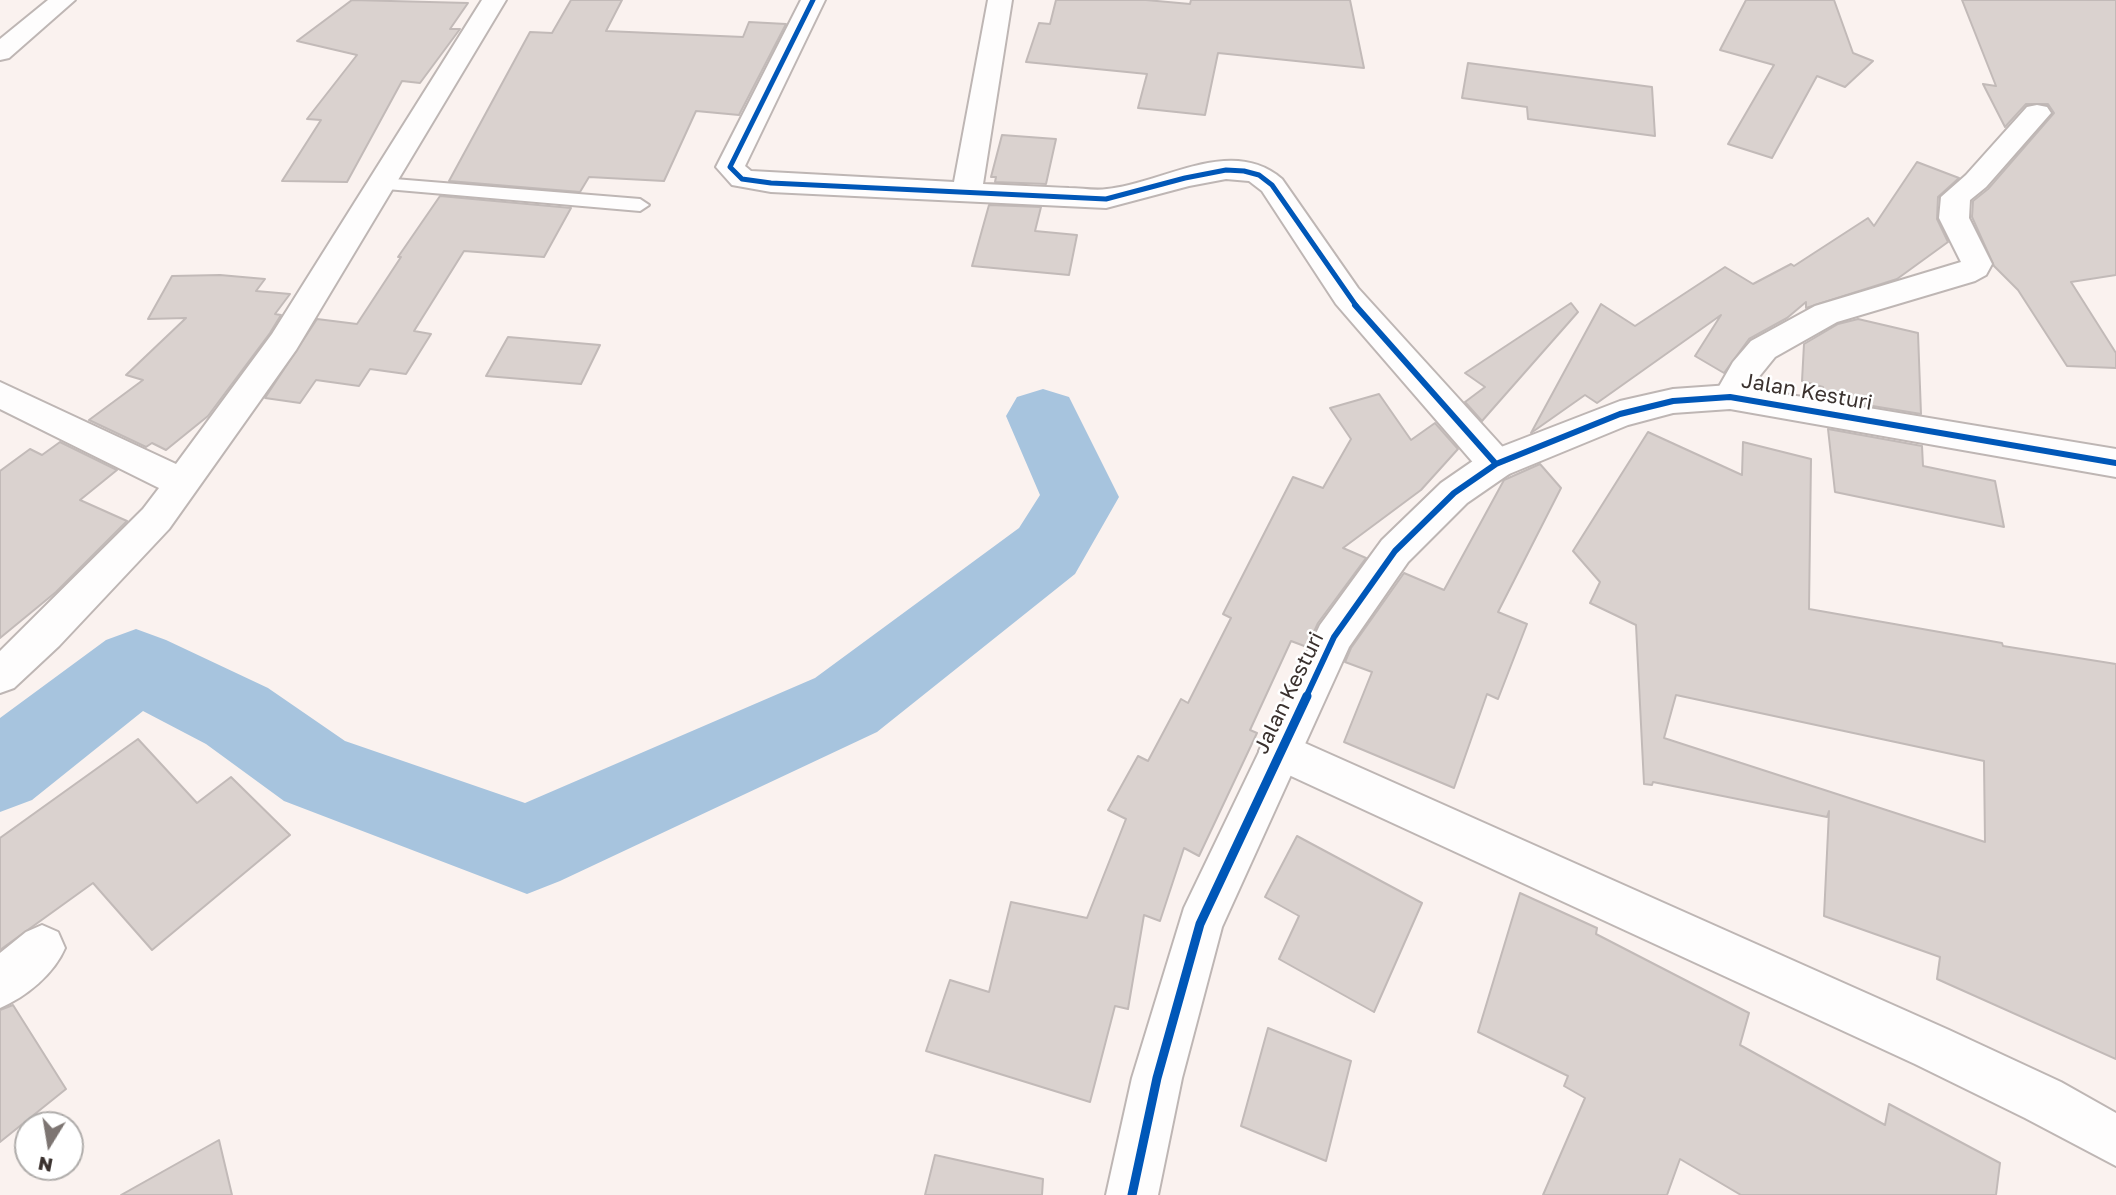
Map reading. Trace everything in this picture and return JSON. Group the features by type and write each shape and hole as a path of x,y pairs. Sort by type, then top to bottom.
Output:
{"street":[{"path":"0,52 63,0"},
{"path":"0,676 45,634 156,519 284,342 494,0"},
{"path":"813,0 730,167 742,179 1106,199 1131,195 1213,171 1230,169 1261,175 1272,185 1347,296 1496,464"},
{"path":"967,192 1000,0"},
{"path":"1730,397 1745,370 1763,349 1826,314 1972,271 1976,264 1954,218 1956,197 1976,181 2037,113"},
{"path":"0,394 182,483"},
{"name":"Jalan Kesturi","path":"1132,1195 1157,1078 1200,924 1334,637 1395,551 1454,493 1496,464 1620,414 1673,401 1730,397 2116,463"},
{"path":"1280,751 1932,1047 2043,1100 2116,1141"},
{"path":"0,984 43,948"}],"lane":[{"path":"382,184 640,205"}],"building":[{"path":"352,0 468,3 450,29 460,29 420,83 402,81 347,182 282,181 321,120 307,119 357,55 297,41"},
{"path":"571,0 622,0 606,31 743,37 749,22 786,24 739,115 696,111 664,181 589,177 580,192 449,181 530,32 552,33"},
{"path":"1056,0 1146,0 1190,4 1191,0 1350,0 1364,68 1218,53 1205,115 1138,108 1147,74 1026,62 1039,23 1050,24"},
{"path":"1746,0 1834,0 1853,53 1873,61 1845,87 1817,76 1772,158 1728,144 1774,65 1720,50"},
{"path":"1962,0 2116,0 2116,275 2071,282 2116,353 2116,368 2067,366 2018,290 1994,266 1972,217 1973,201 1988,189 2054,113 2048,104 2026,104 2005,127 1983,84 1996,86"},
{"path":"1468,63 1652,87 1655,136 1528,119 1527,107 1462,98"},
{"path":"1002,135 1056,139 1046,184 995,182 996,177 991,177"},
{"path":"1917,162 1959,178 1938,197 1937,219 1948,242 1897,279 1806,308 1806,302 1787,318 1749,339 1724,373 1695,356 1721,315 1597,403 1585,395 1531,433 1601,304 1635,326 1725,267 1753,284 1791,264 1794,266 1868,218 1874,226"},
{"path":"440,196 571,208 544,257 464,251 414,331 431,334 406,374 370,369 359,386 316,380 300,403 265,398 317,319 357,324"},
{"path":"989,205 1041,207 1035,231 1077,235 1069,275 972,266"},
{"path":"220,275 265,279 256,291 290,294 275,314 281,315 270,333 208,416 166,450 152,443 146,447 89,420 143,380 126,375 186,318 148,319 172,276"},
{"path":"1571,303 1578,312 1482,421 1465,402 1485,387 1465,373"},
{"path":"1858,319 1918,333 1921,414 1824,398 1823,387 1802,381 1804,344 1838,324"},
{"path":"508,337 600,345 581,384 486,376"},
{"path":"1379,394 1411,440 1435,423 1458,449 1421,490 1343,548 1366,558 1318,623 1307,647 1291,641 1250,730 1257,733 1199,856 1184,848 1160,921 1144,915 1128,1009 1115,1006 1090,1102 926,1051 950,980 989,992 1011,902 1087,918 1126,819 1108,810 1138,756 1148,761 1181,699 1188,703 1231,618 1223,614 1293,477 1323,488 1351,439 1330,408"},
{"path":"1828,429 1922,446 1923,466 1995,481 2004,527 1835,492"},
{"path":"1648,432 1742,475 1743,442 1811,459 1809,609 2002,643 2003,646 2116,664 2116,1059 1937,979 1940,957 1824,916 1829,811 1827,817 1653,782 1652,785 1644,784 1636,625 1590,603 1600,582 1573,551","holes":["1676,695 1984,761 1985,842 1664,738"]},
{"path":"60,442 117,470 80,500 127,521 56,592 0,638 0,471 30,449 42,455"},
{"path":"1540,464 1561,488 1498,612 1527,624 1498,699 1487,694 1454,788 1344,742 1372,672 1345,662 1351,648 1404,573 1444,590 1504,480"},
{"path":"138,739 197,803 231,777 290,835 152,950 93,883 0,950 0,838"},
{"path":"1297,836 1422,903 1374,1012 1279,959 1299,916 1265,897"},
{"path":"1520,893 1597,928 1596,934 1749,1013 1740,1045 1885,1125 1889,1104 2000,1163 1996,1195 1741,1195 1680,1159 1667,1195 1543,1195 1585,1098 1564,1086 1568,1076 1478,1032"},
{"path":"13,1005 66,1089 39,1111 14,1111 14,1131 0,1142 0,1010"},
{"path":"1268,1028 1351,1061 1326,1161 1241,1126"},
{"path":"219,1140 232,1195 121,1195"},
{"path":"935,1155 1043,1179 1042,1195 925,1195"}],"waterway":[{"path":"0,771 136,666 237,716 316,772 527,849 846,705 1047,551 1080,497 1043,416"}],"cycle path":[{"path":"813,0 730,167 742,179 771,183 1106,199 1206,173 1226,170 1259,175 1272,185 1347,296 1496,464"},
{"path":"1132,1195 1157,1078 1200,924 1334,637 1395,551 1454,493 1496,464 1620,414 1673,401 1730,397 2116,463"}]}
